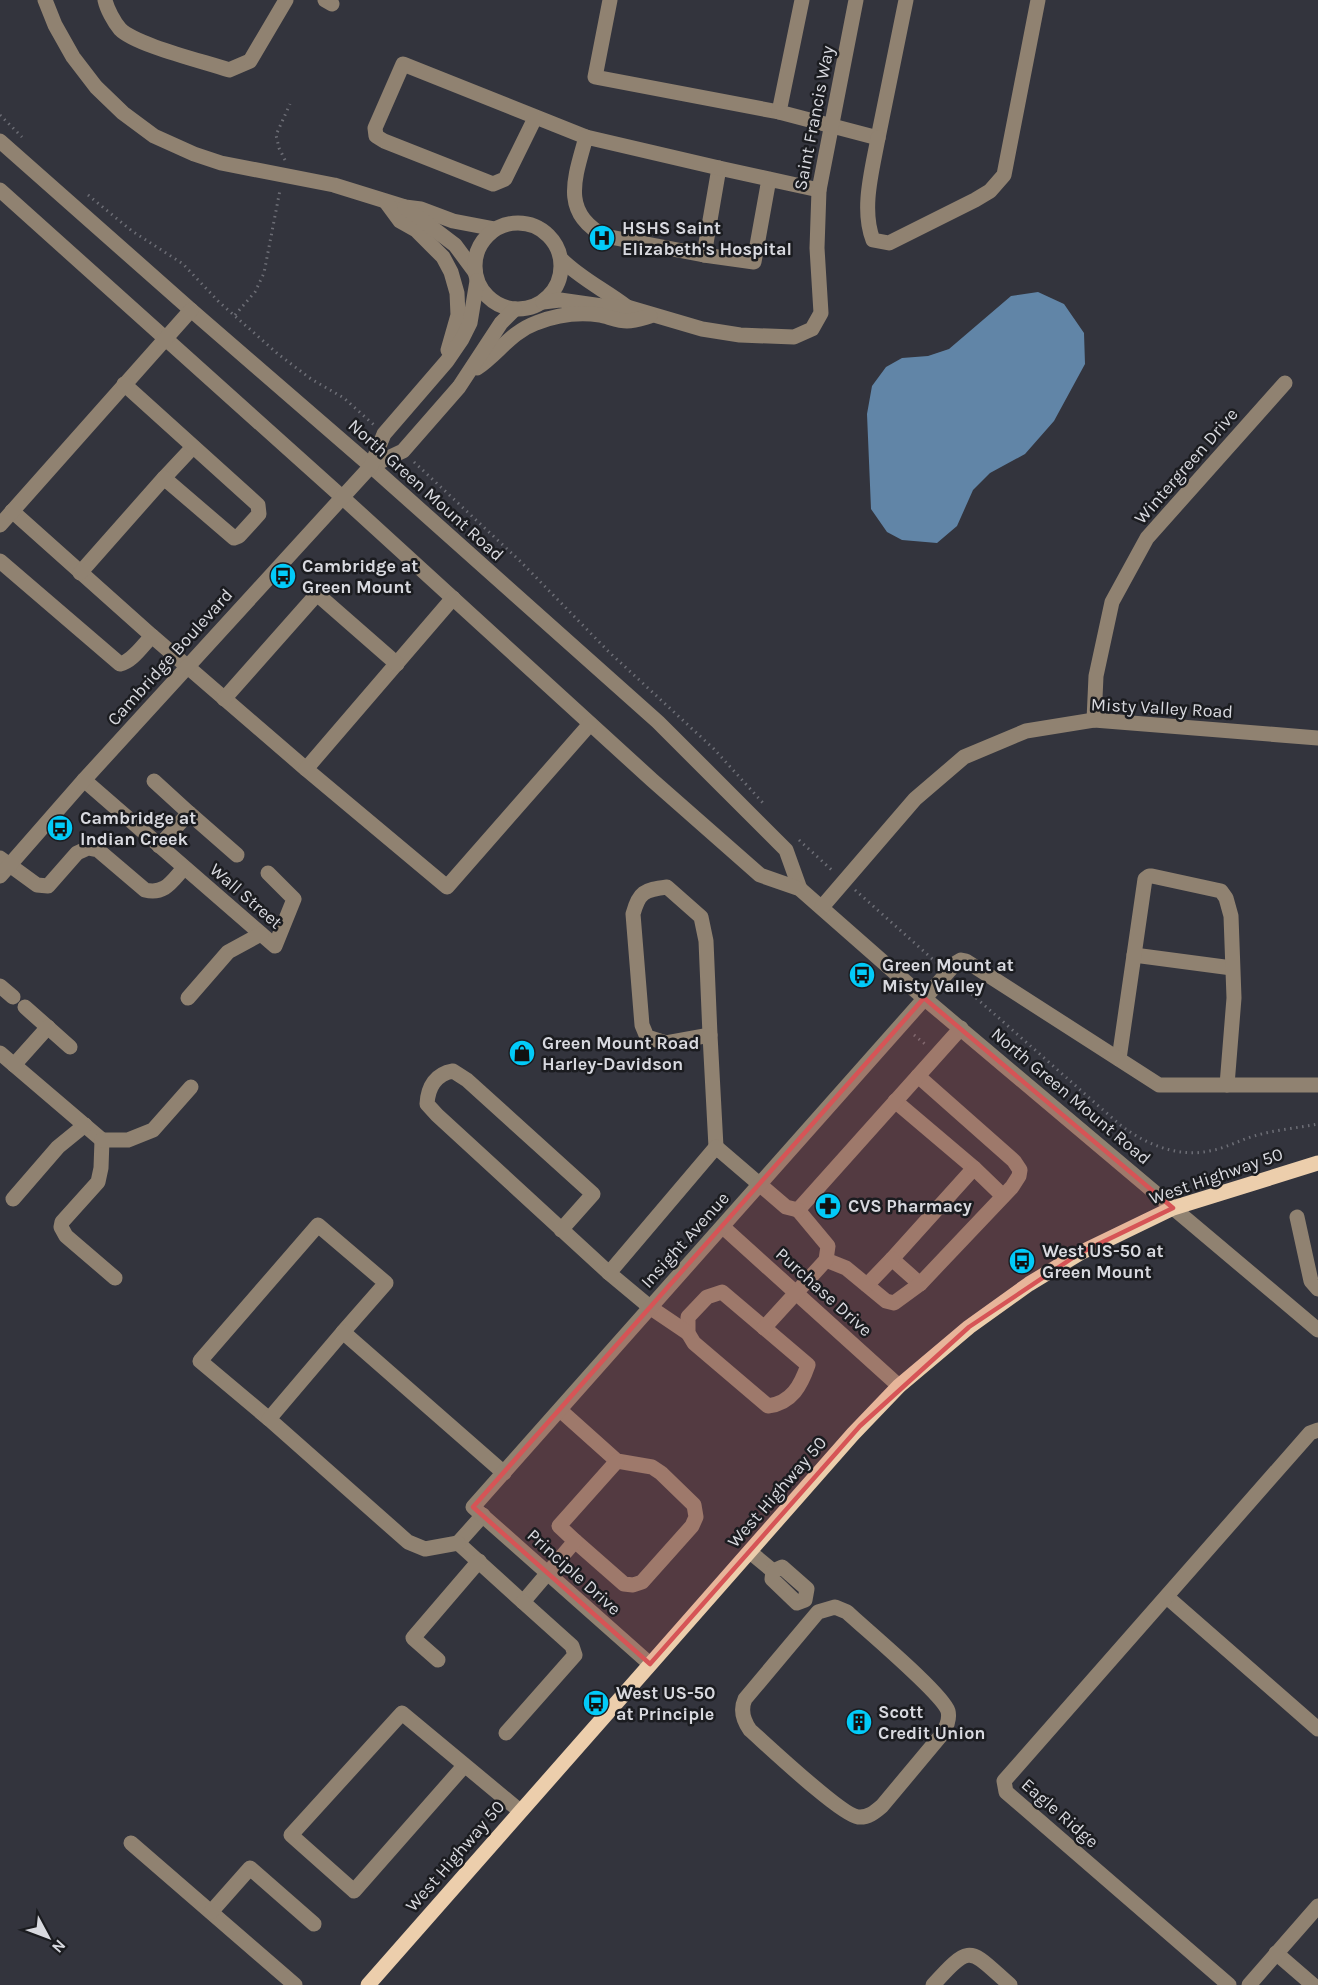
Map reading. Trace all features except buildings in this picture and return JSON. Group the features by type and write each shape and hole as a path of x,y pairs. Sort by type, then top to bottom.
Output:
{"main road":[{"name":"West Highway 50","path":"368,1985 853,1434 899,1386 969,1327 1029,1284 1080,1253 1173,1208 1318,1162"}],"street":[{"path":"45,0 55,25 73,57 96,87 123,113 154,136 221,163 283,173 334,185 386,202 495,229"},
{"path":"105,0 106,6 120,29 136,40 230,70 250,62 286,0"},
{"path":"610,0 595,77 779,112 878,138"},
{"path":"779,112 802,0"},
{"name":"Saint Francis Way","path":"543,302 560,300 627,307 702,329 740,335 794,337 812,330 821,313 817,248 819,190 856,0"},
{"path":"906,0 878,138 867,225 873,240 889,243 990,191 1004,175 1038,0"},
{"path":"535,118 505,179 493,184 384,141 376,136 375,128 403,64 586,137 819,190"},
{"path":"586,137 574,180 574,202 591,229 605,236 754,262 769,179"},
{"name":"North Green Mount Road","path":"0,141 371,466 658,722 786,850 800,889"},
{"path":"704,255 719,168"},
{"name":"North Green Mount Road","path":"0,190 760,875 800,889 924,998 1318,1330"},
{"path":"386,202 400,221 416,230 437,250 451,272 457,293 458,315 449,344 447,361"},
{"path":"371,466 384,434 447,361 470,324 476,277 477,252 495,229 513,223 532,225 548,235 554,242 561,259 560,279 550,295 543,302 534,306 515,309 496,304 489,298 476,277 455,245 405,207"},
{"name":"Saint Francis Way","path":"561,259 590,283 608,292 627,307"},
{"path":"371,466 403,451 436,415 469,373 501,323 515,309"},
{"path":"0,525 191,310"},
{"name":"Saint Francis Way","path":"469,373 487,361 499,347 517,333 535,323 573,314 592,314 627,321 652,316"},
{"name":"Wintergreen Drive","path":"1094,720 1096,676 1112,602 1147,538 1285,383"},
{"path":"124,384 258,506 259,514 239,536 234,538 164,478"},
{"path":"80,573 193,447"},
{"name":"Cambridge Boulevard","path":"3,867 371,466"},
{"path":"12,511 224,699 447,887 590,724"},
{"path":"0,561 120,664 129,660 152,636"},
{"path":"224,699 317,594 397,664"},
{"path":"306,769 453,598"},
{"name":"Misty Valley Road","path":"822,907 915,799 964,757 1026,731 1094,720 1318,738"},
{"name":"Wall Street","path":"84,780 275,946 294,898 268,873"},
{"path":"154,781 237,855"},
{"path":"159,846 189,813"},
{"path":"3,867 37,885 48,886 76,853 88,848 98,850 145,890 154,892 164,889 184,868"},
{"path":"1119,1059 1143,887 1149,876 1221,891 1231,916 1234,998 1227,1085"},
{"path":"609,1273 716,1147 711,1035 706,941 701,916 667,887 648,890 637,898 633,914 642,1025 647,1037 666,1043 711,1035"},
{"path":"188,998 228,952 261,934"},
{"path":"1134,955 1232,968"},
{"name":"Insight Avenue","path":"458,1543 504,1473 924,998 961,960 966,961 1159,1085 1318,1085"},
{"path":"0,986 70,1047"},
{"path":"14,1065 48,1027"},
{"path":"798,1210 961,1028"},
{"path":"0,1053 102,1140 128,1140 153,1130 191,1088"},
{"path":"561,1230 594,1194 467,1080 453,1071 444,1073 431,1084 427,1104 561,1230 609,1273 651,1308 688,1333 694,1343 768,1406 777,1405 791,1397 800,1386 808,1365 722,1292 707,1297 688,1317 688,1333"},
{"path":"826,1260 846,1268 886,1301 894,1303 920,1284 1008,1191 1019,1176 1020,1170 1014,1161 918,1076"},
{"path":"895,1101 974,1167 1008,1191"},
{"path":"13,1199 58,1147 84,1125"},
{"path":"102,1140 98,1182 62,1222 61,1227 66,1236 115,1278"},
{"path":"716,1147 786,1207 798,1210 828,1246 826,1260 764,1328"},
{"path":"867,1285 974,1167"},
{"path":"1297,1217 1311,1281 1318,1289"},
{"path":"269,1419 386,1283 318,1225 200,1361 408,1542 425,1549 458,1543 572,1646 575,1655 506,1732"},
{"name":"Purchase Drive","path":"723,1227 899,1386"},
{"path":"892,1259 920,1284"},
{"path":"343,1332 504,1473"},
{"path":"560,1410 617,1461 652,1467 694,1504 696,1517 692,1526 642,1582 633,1585 624,1584 559,1526 617,1461"},
{"name":"Eagle Ridge","path":"1229,1985 1006,1792 1003,1786 1006,1777 1310,1433 1318,1430"},
{"name":"Principle Drive","path":"478,1511 546,1574 650,1664"},
{"path":"523,1602 575,1541"},
{"path":"750,1552 773,1571 772,1579 797,1603 805,1600 818,1612"},
{"path":"438,1660 413,1638 479,1562"},
{"path":"1167,1597 1318,1729"},
{"path":"836,1607 847,1612 937,1695 948,1712 947,1725 943,1733 882,1806 867,1816 852,1816 831,1801 750,1730 743,1718 742,1705 745,1699 818,1612 836,1607"},
{"path":"464,1766 354,1891 291,1835 402,1713 520,1811"},
{"path":"130,1843 295,1985"},
{"path":"211,1912 250,1868 315,1924"},
{"path":"1249,1985 1318,1906"},
{"path":"1276,1953 1313,1985"},
{"path":"933,1985 954,1962 964,1955 977,1957 1010,1985"}],"path":[{"path":"235,315 255,292 264,273 286,158 279,148 276,135 290,104"},
{"path":"908,1030 926,1045"},
{"path":"1154,1146 1181,1152 1205,1152 1256,1135 1318,1124"}],"highlighted area":[{"path":"924,998 1173,1208 1080,1253 969,1327 860,1426 650,1664 473,1507"}],"water":[{"path":"1038,292 1064,304 1084,333 1085,364 1054,421 1025,454 990,473 973,490 957,526 937,543 902,540 887,532 871,509 867,414 872,386 886,367 902,358 928,356 949,349 1011,296"}],"place":[{"name":"HSHS Saint Elizabeth's Hospital","path":"602,238"},
{"name":"Cambridge at Green Mount","path":"283,576"},
{"name":"Cambridge at Indian Creek","path":"60,828"},
{"name":"Green Mount at Misty Valley","path":"862,975"},
{"name":"Green Mount Road Harley-Davidson","path":"522,1053"},
{"name":"CVS Pharmacy","path":"828,1206"},
{"name":"West US-50 at Green Mount","path":"1022,1261"},
{"name":"West US-50 at Principle","path":"596,1703"},
{"name":"Scott Credit Union","path":"859,1722"}]}
